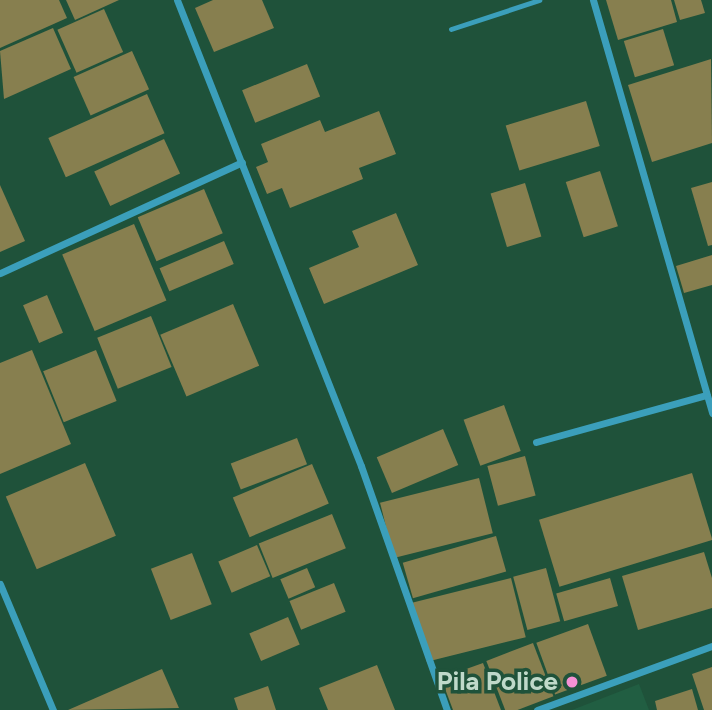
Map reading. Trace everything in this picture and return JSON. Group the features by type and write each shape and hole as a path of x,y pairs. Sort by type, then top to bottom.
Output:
{"street":[{"path":"177,0 361,466 447,710"},
{"path":"593,0 712,413"},
{"path":"0,272 242,162"},
{"path":"536,442 707,395"},
{"path":"0,584 53,710"},
{"path":"537,710 712,646"}],"lane":[{"path":"451,29 539,0"}],"shaded area":[{"path":"639,684 649,710 572,710"}],"building":[{"path":"0,0 59,0 67,18 0,48"},
{"path":"66,0 119,0 75,20"},
{"path":"213,0 262,0 274,28 214,52 195,8"},
{"path":"606,0 671,0 677,22 618,40"},
{"path":"674,0 701,0 705,13 680,20"},
{"path":"104,9 123,52 77,73 57,30"},
{"path":"53,28 71,69 4,99 0,51"},
{"path":"663,29 674,65 635,77 624,41"},
{"path":"132,51 149,89 91,115 74,77"},
{"path":"711,59 712,143 652,162 628,85"},
{"path":"307,64 320,96 255,123 242,90"},
{"path":"147,94 164,133 66,177 48,138"},
{"path":"586,101 600,146 519,171 506,126"},
{"path":"379,111 396,154 359,168 363,179 290,208 282,188 267,194 256,167 268,162 261,144 320,120 325,132"},
{"path":"164,139 180,173 110,206 94,172"},
{"path":"600,171 618,226 584,237 566,182"},
{"path":"712,182 712,245 708,246 691,188"},
{"path":"525,183 541,237 507,247 491,194"},
{"path":"0,185 25,241 0,252"},
{"path":"204,189 223,233 156,261 138,217"},
{"path":"396,213 418,265 324,304 309,268 359,247 352,231"},
{"path":"134,224 166,300 95,331 62,254"},
{"path":"224,241 234,264 169,291 160,268"},
{"path":"712,255 712,285 684,293 676,266"},
{"path":"47,295 63,333 39,343 23,305"},
{"path":"233,304 259,366 186,397 160,335"},
{"path":"151,316 172,367 118,389 97,338"},
{"path":"32,350 71,444 0,474 0,363"},
{"path":"96,350 117,401 64,422 43,371"},
{"path":"504,405 521,451 480,466 464,420"},
{"path":"443,429 458,465 392,493 377,457"},
{"path":"297,438 307,464 241,490 231,463"},
{"path":"525,456 536,496 498,506 487,466"},
{"path":"85,463 116,536 37,569 6,497"},
{"path":"312,464 329,504 250,537 233,498"},
{"path":"692,473 712,540 559,587 539,520"},
{"path":"479,478 493,533 394,558 380,503"},
{"path":"332,514 346,548 273,578 259,544"},
{"path":"496,536 506,572 413,598 403,563"},
{"path":"257,545 270,576 232,593 218,561"},
{"path":"704,552 712,578 712,608 638,630 622,576"},
{"path":"192,553 212,604 171,620 151,569"},
{"path":"307,568 315,587 289,599 280,579"},
{"path":"546,568 560,621 527,630 513,577"},
{"path":"511,578 526,637 427,662 412,603"},
{"path":"610,578 618,606 564,621 556,593"},
{"path":"334,583 346,612 301,630 289,601"},
{"path":"288,617 300,645 261,661 249,633"},
{"path":"588,624 607,676 555,694 536,643"},
{"path":"533,643 553,696 518,710 505,710 486,661"},
{"path":"483,663 501,710 453,710 441,678"},
{"path":"377,665 395,710 328,710 319,688"},
{"path":"712,667 712,710 704,710 692,674"},
{"path":"162,669 179,708 68,710"},
{"path":"268,686 276,710 238,710 234,698"},
{"path":"692,689 698,710 657,710 655,701"}],"place":[{"name":"Pila Police","path":"572,682"}]}
